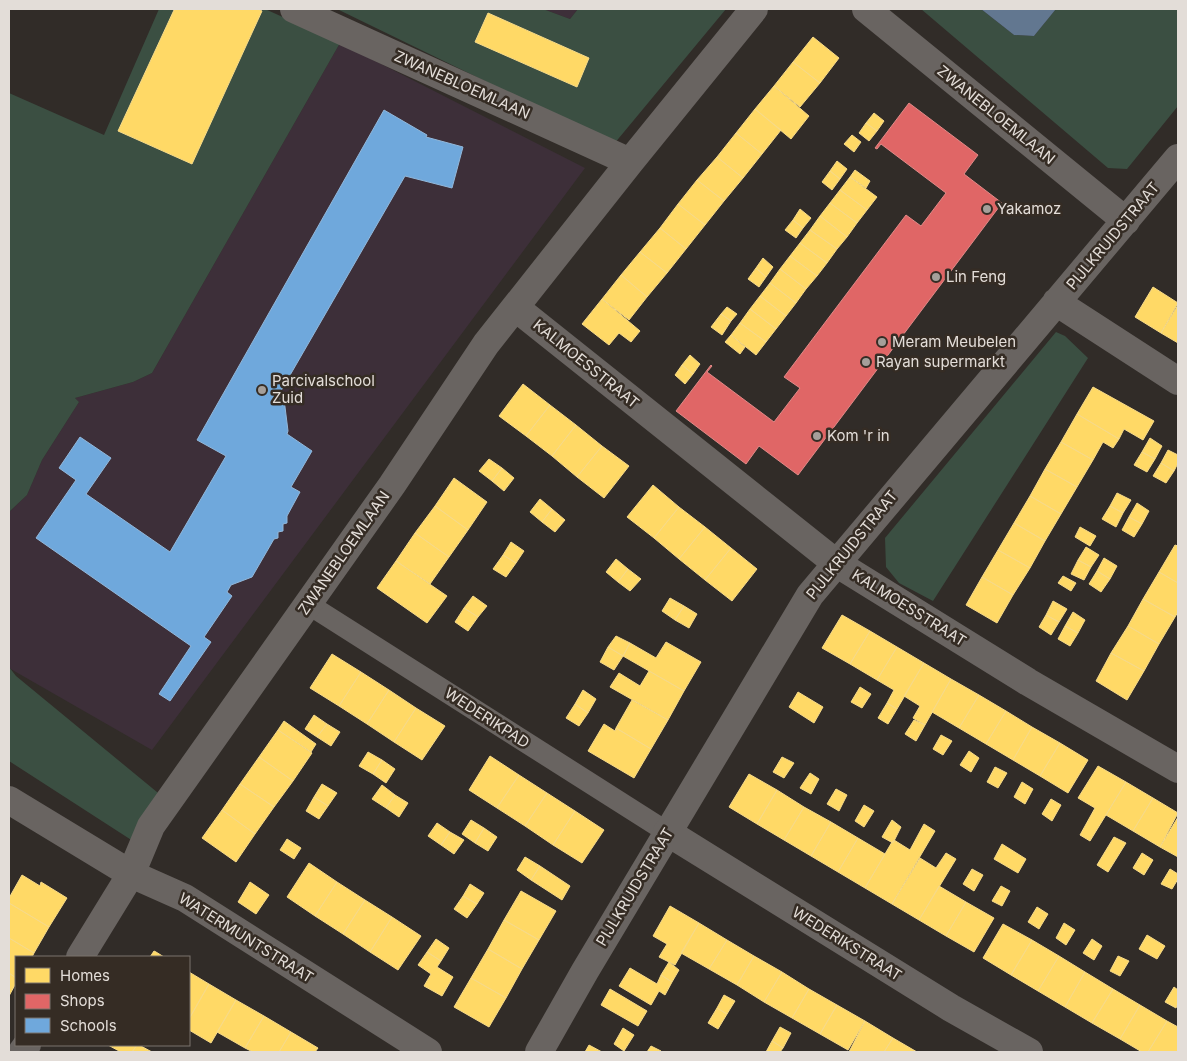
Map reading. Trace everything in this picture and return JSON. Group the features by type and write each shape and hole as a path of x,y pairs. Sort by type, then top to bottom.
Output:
{"street":[{"name":"ZWANEBLOEMLAAN","path":"294,9 630,162"},
{"name":"ZWANEBLOEMLAAN","path":"81,956 131,874 151,826 392,485 486,344 754,9"},
{"name":"ZWANEBLOEMLAAN","path":"866,9 1126,221"},
{"name":"PIJLKRUIDSTRAAT","path":"539,1052 667,832 752,695 810,594 1178,158"},
{"path":"1056,302 1178,381"},
{"name":"KALMOESSTRAAT","path":"516,308 836,563 1028,682 1178,769"},
{"name":"WEDERIKPAD","path":"308,604 667,832"},
{"name":"WATERMUNTSTRAAT","path":"9,800 131,874 185,898 428,1052"},
{"name":"WEDERIKSTRAAT","path":"667,832 951,1008 1029,1052"}],"shaded area":[{"path":"543,9 578,9 570,19"},
{"name":"Parcivalschool Zuid","path":"340,43 585,168 152,750 9,668 9,512 27,495 42,460 79,402 75,398 133,382 152,373"}],"green space":[{"path":"159,9 265,9 340,43 152,373 133,382 75,398 79,402 42,460 27,495 9,512 9,93 104,135"},
{"path":"337,9 543,9 570,19 578,9 726,9 614,144"},
{"path":"921,9 981,9 1014,35 1034,36 1056,9 1178,9 1178,106 1127,169 1108,168"},
{"path":"1056,332 1065,336 1088,358 933,601 899,583 886,567 885,538"},
{"path":"9,667 16,676 163,797 136,843 9,761"}],"water":[{"path":"981,9 1056,9 1034,36 1014,35"}],"building: Homes":[{"path":"258,9 262,11 192,164 118,131 174,10"},
{"path":"488,13 589,58 577,87 475,42"},
{"path":"813,37 839,58 820,83 793,62"},
{"path":"793,62 820,83 800,107 774,86"},
{"path":"774,86 809,116 791,139 755,109"},
{"path":"755,109 781,130 762,154 736,133"},
{"path":"874,113 884,121 877,131 866,123"},
{"path":"866,123 877,131 869,141 859,133"},
{"path":"736,133 762,154 743,178 717,157"},
{"path":"852,135 861,142 854,152 844,144"},
{"path":"717,157 743,178 724,201 697,180"},
{"path":"837,161 847,169 840,179 830,171"},
{"path":"855,170 870,181 866,188 850,177"},
{"path":"830,171 840,179 832,190 822,182"},
{"path":"850,177 877,197 867,210 840,190"},
{"path":"697,180 724,201 705,225 678,204"},
{"path":"840,190 867,210 857,223 830,203"},
{"path":"830,203 857,223 847,237 820,216"},
{"path":"678,204 705,225 686,249 660,228"},
{"path":"800,209 811,218 803,228 793,220"},
{"path":"820,216 847,237 837,249 810,230"},
{"path":"793,220 803,228 796,238 785,230"},
{"path":"660,228 686,249 667,273 640,252"},
{"path":"810,230 837,249 827,263 800,243"},
{"path":"800,243 827,263 817,276 790,256"},
{"path":"640,252 667,273 647,297 621,275"},
{"path":"790,256 817,276 806,289 780,269"},
{"path":"763,258 773,267 766,277 756,268"},
{"path":"756,268 766,277 759,287 748,279"},
{"path":"780,269 806,289 796,303 770,283"},
{"path":"621,275 647,297 629,320 602,299"},
{"path":"770,283 796,303 786,316 760,296"},
{"path":"1153,287 1178,303 1161,333 1135,317"},
{"path":"760,296 786,316 776,329 750,309"},
{"path":"602,299 640,331 631,342 619,333 609,345 582,324"},
{"path":"1178,305 1178,343 1161,333"},
{"path":"727,307 737,314 731,321 721,314"},
{"path":"750,309 776,329 766,342 740,323"},
{"path":"721,314 731,321 722,335 711,327"},
{"path":"740,323 766,342 756,355 731,335"},
{"path":"731,335 745,347 740,354 725,342"},
{"path":"690,355 700,364 693,374 682,365"},
{"path":"682,365 693,374 685,384 675,375"},
{"path":"523,384 550,405 526,436 499,416"},
{"path":"1093,387 1154,421 1143,440 1124,429 1119,439 1077,414"},
{"path":"550,405 576,425 552,456 526,436"},
{"path":"1077,414 1119,439 1113,448 1103,442 1093,460 1061,442"},
{"path":"576,425 602,446 577,477 552,456"},
{"path":"1150,438 1162,446 1155,459 1142,452"},
{"path":"1061,442 1093,460 1077,487 1045,469"},
{"path":"602,446 629,466 604,498 577,477"},
{"path":"1168,450 1178,455 1178,463 1174,471 1161,463"},
{"path":"1142,452 1155,459 1147,472 1134,465"},
{"path":"489,459 502,468 492,481 479,471"},
{"path":"1161,463 1174,471 1166,483 1153,476"},
{"path":"502,468 514,478 504,491 492,481"},
{"path":"1045,469 1077,487 1061,514 1030,496"},
{"path":"454,478 487,502 468,530 435,506"},
{"path":"653,485 679,507 654,538 627,517"},
{"path":"1117,493 1131,500 1123,513 1110,506"},
{"path":"1030,496 1061,514 1045,541 1014,523"},
{"path":"540,499 552,509 542,522 530,512"},
{"path":"1137,503 1149,511 1142,524 1129,517"},
{"path":"435,506 468,530 449,557 415,533"},
{"path":"1110,506 1123,513 1116,527 1102,519"},
{"path":"679,507 705,527 679,559 654,538"},
{"path":"552,509 565,520 555,532 542,522"},
{"path":"1129,517 1142,524 1134,537 1122,530"},
{"path":"1014,523 1045,541 1030,568 998,550"},
{"path":"705,527 731,548 705,580 679,559"},
{"path":"1080,527 1096,536 1090,546 1075,537"},
{"path":"415,533 449,557 430,584 396,561"},
{"path":"511,542 524,551 516,563 503,555"},
{"path":"1175,545 1178,546 1178,583 1159,572"},
{"path":"1086,547 1099,555 1091,567 1078,560"},
{"path":"731,548 757,569 732,601 705,580"},
{"path":"998,550 1030,568 1013,595 982,577"},
{"path":"503,555 516,563 506,577 493,569"},
{"path":"1104,558 1117,566 1110,579 1097,571"},
{"path":"616,559 628,569 618,582 606,572"},
{"path":"1078,560 1091,567 1084,580 1071,574"},
{"path":"396,561 447,596 427,623 377,588"},
{"path":"628,569 641,579 630,591 618,582"},
{"path":"1097,571 1110,579 1101,592 1089,584"},
{"path":"1159,572 1178,583 1178,612 1175,617 1143,599"},
{"path":"1063,576 1076,583 1071,591 1058,583"},
{"path":"982,577 1013,595 997,623 966,605"},
{"path":"473,596 487,606 478,617 464,608"},
{"path":"670,598 684,606 675,620 662,611"},
{"path":"1143,599 1175,617 1159,644 1128,626"},
{"path":"1053,601 1067,609 1059,622 1046,615"},
{"path":"684,606 697,614 689,628 675,620"},
{"path":"464,608 478,617 468,631 455,622"},
{"path":"1073,612 1085,620 1078,633 1065,626"},
{"path":"842,615 870,631 850,664 822,648"},
{"path":"1046,615 1059,622 1051,635 1039,627"},
{"path":"1065,626 1078,633 1070,646 1058,639"},
{"path":"1128,626 1159,644 1144,671 1111,653"},
{"path":"870,631 897,647 877,680 850,664"},
{"path":"616,636 630,643 623,656 608,647"},
{"path":"666,642 701,662 684,691 623,656 630,643 656,658"},
{"path":"608,647 623,656 614,670 600,662"},
{"path":"897,647 924,663 897,709 887,703 894,690 877,680"},
{"path":"1111,653 1144,671 1127,700 1096,681"},
{"path":"332,654 361,672 339,706 310,688"},
{"path":"924,663 951,679 925,725 913,718 920,706 904,696"},
{"path":"649,671 684,691 668,720 610,687 619,673 640,686"},
{"path":"361,672 389,690 367,724 339,706"},
{"path":"951,679 979,695 959,728 932,712"},
{"path":"860,687 871,694 862,708 851,702"},
{"path":"389,690 416,708 394,742 367,724"},
{"path":"583,690 596,699 588,713 575,704"},
{"path":"798,692 823,707 814,723 789,707"},
{"path":"979,695 1006,711 986,744 959,728"},
{"path":"632,700 668,720 651,749 616,728"},
{"path":"887,703 897,709 888,724 878,718"},
{"path":"575,704 588,713 579,726 566,718"},
{"path":"416,708 445,726 422,760 394,742"},
{"path":"1006,711 1032,727 1013,760 986,744"},
{"path":"314,715 327,724 317,737 305,729"},
{"path":"914,720 925,725 916,741 905,734"},
{"path":"284,721 316,744 311,752 278,730"},
{"path":"327,724 340,732 331,746 317,737"},
{"path":"604,724 615,731 616,728 651,749 634,778 588,751"},
{"path":"1032,727 1060,743 1040,776 1013,760"},
{"path":"278,730 312,753 293,781 259,757"},
{"path":"941,735 952,741 943,755 933,749"},
{"path":"1060,743 1088,760 1068,793 1040,776"},
{"path":"969,751 979,758 971,772 960,765"},
{"path":"368,752 382,760 373,774 359,766"},
{"path":"490,756 519,775 497,808 469,790"},
{"path":"259,757 293,781 274,807 240,784"},
{"path":"782,757 794,763 784,778 773,772"},
{"path":"382,760 395,769 386,783 373,774"},
{"path":"1098,766 1126,782 1090,841 1080,835 1095,808 1078,798"},
{"path":"995,767 1007,773 998,788 987,782"},
{"path":"810,773 819,779 811,794 800,788"},
{"path":"749,774 777,790 757,824 729,807"},
{"path":"519,775 547,793 525,826 497,808"},
{"path":"1022,782 1033,789 1025,804 1014,797"},
{"path":"1126,782 1153,798 1133,831 1106,815"},
{"path":"240,784 274,807 255,834 222,810"},
{"path":"322,784 337,793 328,806 314,797"},
{"path":"382,785 395,795 386,808 372,799"},
{"path":"836,789 847,795 839,811 827,804"},
{"path":"777,790 804,807 784,840 757,824"},
{"path":"547,793 575,811 553,845 525,826"},
{"path":"395,795 408,803 399,817 386,808"},
{"path":"314,797 328,806 319,819 306,811"},
{"path":"1153,798 1178,813 1160,847 1133,831"},
{"path":"1051,799 1061,805 1052,821 1042,814"},
{"path":"864,805 874,811 864,827 855,821"},
{"path":"804,807 831,822 811,856 784,840"},
{"path":"222,810 255,834 236,862 202,838"},
{"path":"575,811 604,830 582,863 553,845"},
{"path":"1178,817 1178,857 1160,847"},
{"path":"471,820 484,828 475,843 462,834"},
{"path":"892,820 901,827 893,843 882,837"},
{"path":"831,822 858,838 838,872 811,856"},
{"path":"437,823 450,832 441,845 428,836"},
{"path":"924,824 935,831 892,904 865,888 892,842 894,840 910,850"},
{"path":"484,828 497,837 488,851 475,843"},
{"path":"450,832 464,840 454,854 441,845"},
{"path":"1114,837 1126,843 1108,872 1097,865"},
{"path":"858,838 885,854 865,888 838,872"},
{"path":"287,839 301,848 294,859 280,850"},
{"path":"1002,844 1026,859 1018,873 994,859"},
{"path":"946,853 956,859 919,920 892,904 920,858 936,868"},
{"path":"1142,853 1153,860 1144,875 1133,868"},
{"path":"525,857 540,866 531,880 517,870"},
{"path":"309,863 337,882 315,916 287,897"},
{"path":"540,866 570,886 562,900 531,880"},
{"path":"972,869 983,875 974,891 963,884"},
{"path":"1170,869 1178,874 1178,879 1172,889 1161,884"},
{"path":"22,875 40,886 41,882 67,898 49,927 9,903 9,898"},
{"path":"250,882 269,895 256,914 238,902"},
{"path":"337,882 365,900 343,934 315,916"},
{"path":"470,884 484,893 477,904 463,896"},
{"path":"939,886 966,902 946,936 919,920"},
{"path":"1001,886 1010,891 1002,906 992,901"},
{"path":"521,891 556,911 539,940 504,920"},
{"path":"463,896 477,904 467,918 454,909"},
{"path":"365,900 392,917 370,952 343,934"},
{"path":"966,902 994,918 974,952 946,936"},
{"path":"9,903 49,927 34,953 9,938"},
{"path":"670,906 699,923 675,965 659,957 667,944 653,936"},
{"path":"1037,907 1048,914 1039,929 1028,922"},
{"path":"392,917 421,936 398,970 370,952"},
{"path":"504,920 539,940 522,969 488,949"},
{"path":"699,923 727,940 709,969 681,953"},
{"path":"1064,923 1075,930 1066,945 1056,938"},
{"path":"1003,924 1032,940 1011,975 983,958"},
{"path":"1147,935 1165,946 1157,959 1139,949"},
{"path":"9,938 34,953 32,956 15,956 15,977 9,973"},
{"path":"436,939 449,948 441,961 427,952"},
{"path":"1092,939 1102,946 1094,960 1083,953"},
{"path":"727,940 754,956 737,985 709,969"},
{"path":"1032,940 1059,956 1038,991 1011,975"},
{"path":"488,949 522,969 506,998 471,978"},
{"path":"154,951 162,956 151,956"},
{"path":"427,952 441,961 437,967 453,977 442,996 424,986 431,974 418,965"},
{"path":"754,956 782,972 764,1002 737,985"},
{"path":"1059,956 1085,972 1065,1007 1038,991"},
{"path":"1118,956 1129,961 1120,976 1110,971"},
{"path":"669,962 679,970 672,982 661,975"},
{"path":"630,968 657,984 661,975 672,982 665,995 659,991 651,1005 619,986"},
{"path":"782,972 809,989 792,1018 764,1002"},
{"path":"1085,972 1113,989 1092,1023 1065,1007"},
{"path":"9,973 15,977 15,985 9,996"},
{"path":"190,973 209,984 190,1017"},
{"path":"471,978 506,998 489,1027 454,1007"},
{"path":"209,984 236,1000 211,1043 190,1031 190,1017"},
{"path":"1174,987 1178,990 1176,1008 1165,1002"},
{"path":"610,989 647,1011 638,1026 601,1005"},
{"path":"809,989 837,1005 820,1034 792,1018"},
{"path":"1113,989 1140,1005 1120,1039 1092,1023"},
{"path":"724,995 735,1001 727,1014 717,1008"},
{"path":"236,1000 264,1016 245,1048 217,1032"},
{"path":"837,1005 865,1021 848,1050 820,1034"},
{"path":"1140,1005 1167,1021 1148,1052 1142,1052 1120,1039"},
{"path":"717,1008 727,1014 718,1029 708,1023"},
{"path":"264,1016 291,1032 279,1052 253,1052 245,1048"},
{"path":"865,1021 893,1038 884,1052 849,1052"},
{"path":"1167,1021 1178,1027 1178,1052 1148,1052"},
{"path":"780,1027 791,1033 783,1048 772,1041"},
{"path":"623,1028 634,1035 624,1051 614,1044"},
{"path":"291,1032 318,1048 315,1052 279,1052"},
{"path":"893,1038 917,1052 884,1052"},
{"path":"772,1041 783,1048 780,1052 766,1052"},
{"path":"589,1045 602,1052 585,1052"},
{"path":"110,1046 136,1046 132,1052 121,1052"},
{"path":"136,1046 141,1046 152,1052 132,1052"},
{"path":"651,1046 661,1051 647,1052"}],"building: Shops":[{"path":"909,103 978,155 964,174 1002,203 798,475 759,446 746,464 676,411 711,365 707,372 774,422 800,388 784,377 906,215 921,226 946,193 881,144 877,149 875,148"}],"building: Schools":[{"path":"384,110 427,135 426,137 463,147 452,188 405,176 278,396 284,399 287,434 312,451 291,487 300,492 287,516 287,523 283,524 283,531 278,532 278,538 274,539 252,577 231,585 227,592 232,596 204,637 211,642 170,701 159,694 191,646 36,538 76,480 59,468 80,437 111,458 86,494 170,552 226,456 197,440"}],"place":[{"name":"Yakamoz","path":"987,209"},
{"name":"Lin Feng","path":"936,277"},
{"name":"Meram Meubelen","path":"882,342"},
{"name":"Rayan supermarkt","path":"866,362"},
{"name":"Parcivalschool Zuid","path":"262,390"},
{"name":"Kom 'r in","path":"817,436"}]}
